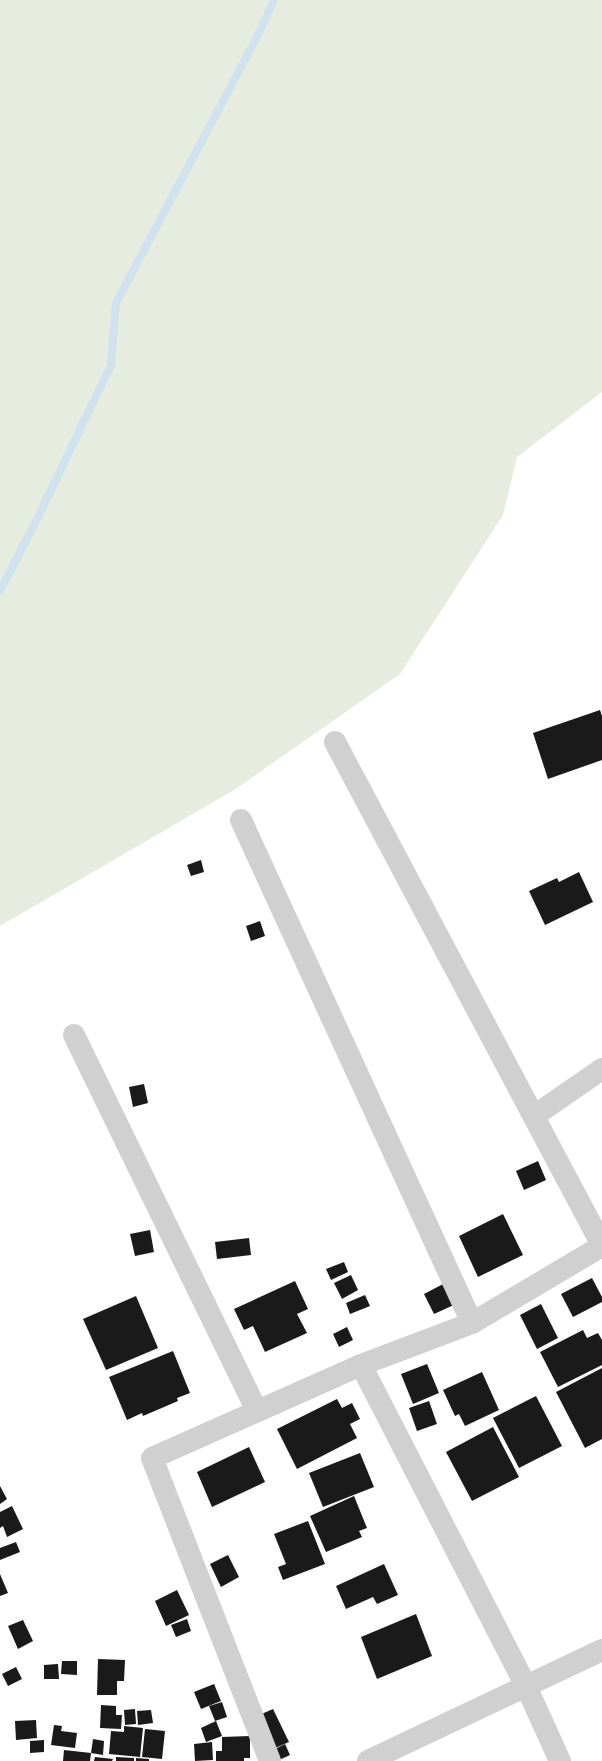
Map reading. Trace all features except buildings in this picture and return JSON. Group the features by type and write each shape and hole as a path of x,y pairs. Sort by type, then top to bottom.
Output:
{"street":[{"path":"270,1761 152,1458 361,1364 472,1323 602,1246 335,742"},
{"path":"241,820 472,1323"},
{"path":"74,1035 258,1411"},
{"path":"534,1116 602,1070"},
{"path":"361,1364 526,1686 560,1761"},
{"path":"368,1761 602,1650"}],"shaded area":[{"path":"0,0 602,0 602,392 517,457 503,515 400,674 234,790 0,926"}],"waterway":[{"path":"0,591 37,519 111,365 116,303 258,35 274,0"}]}
